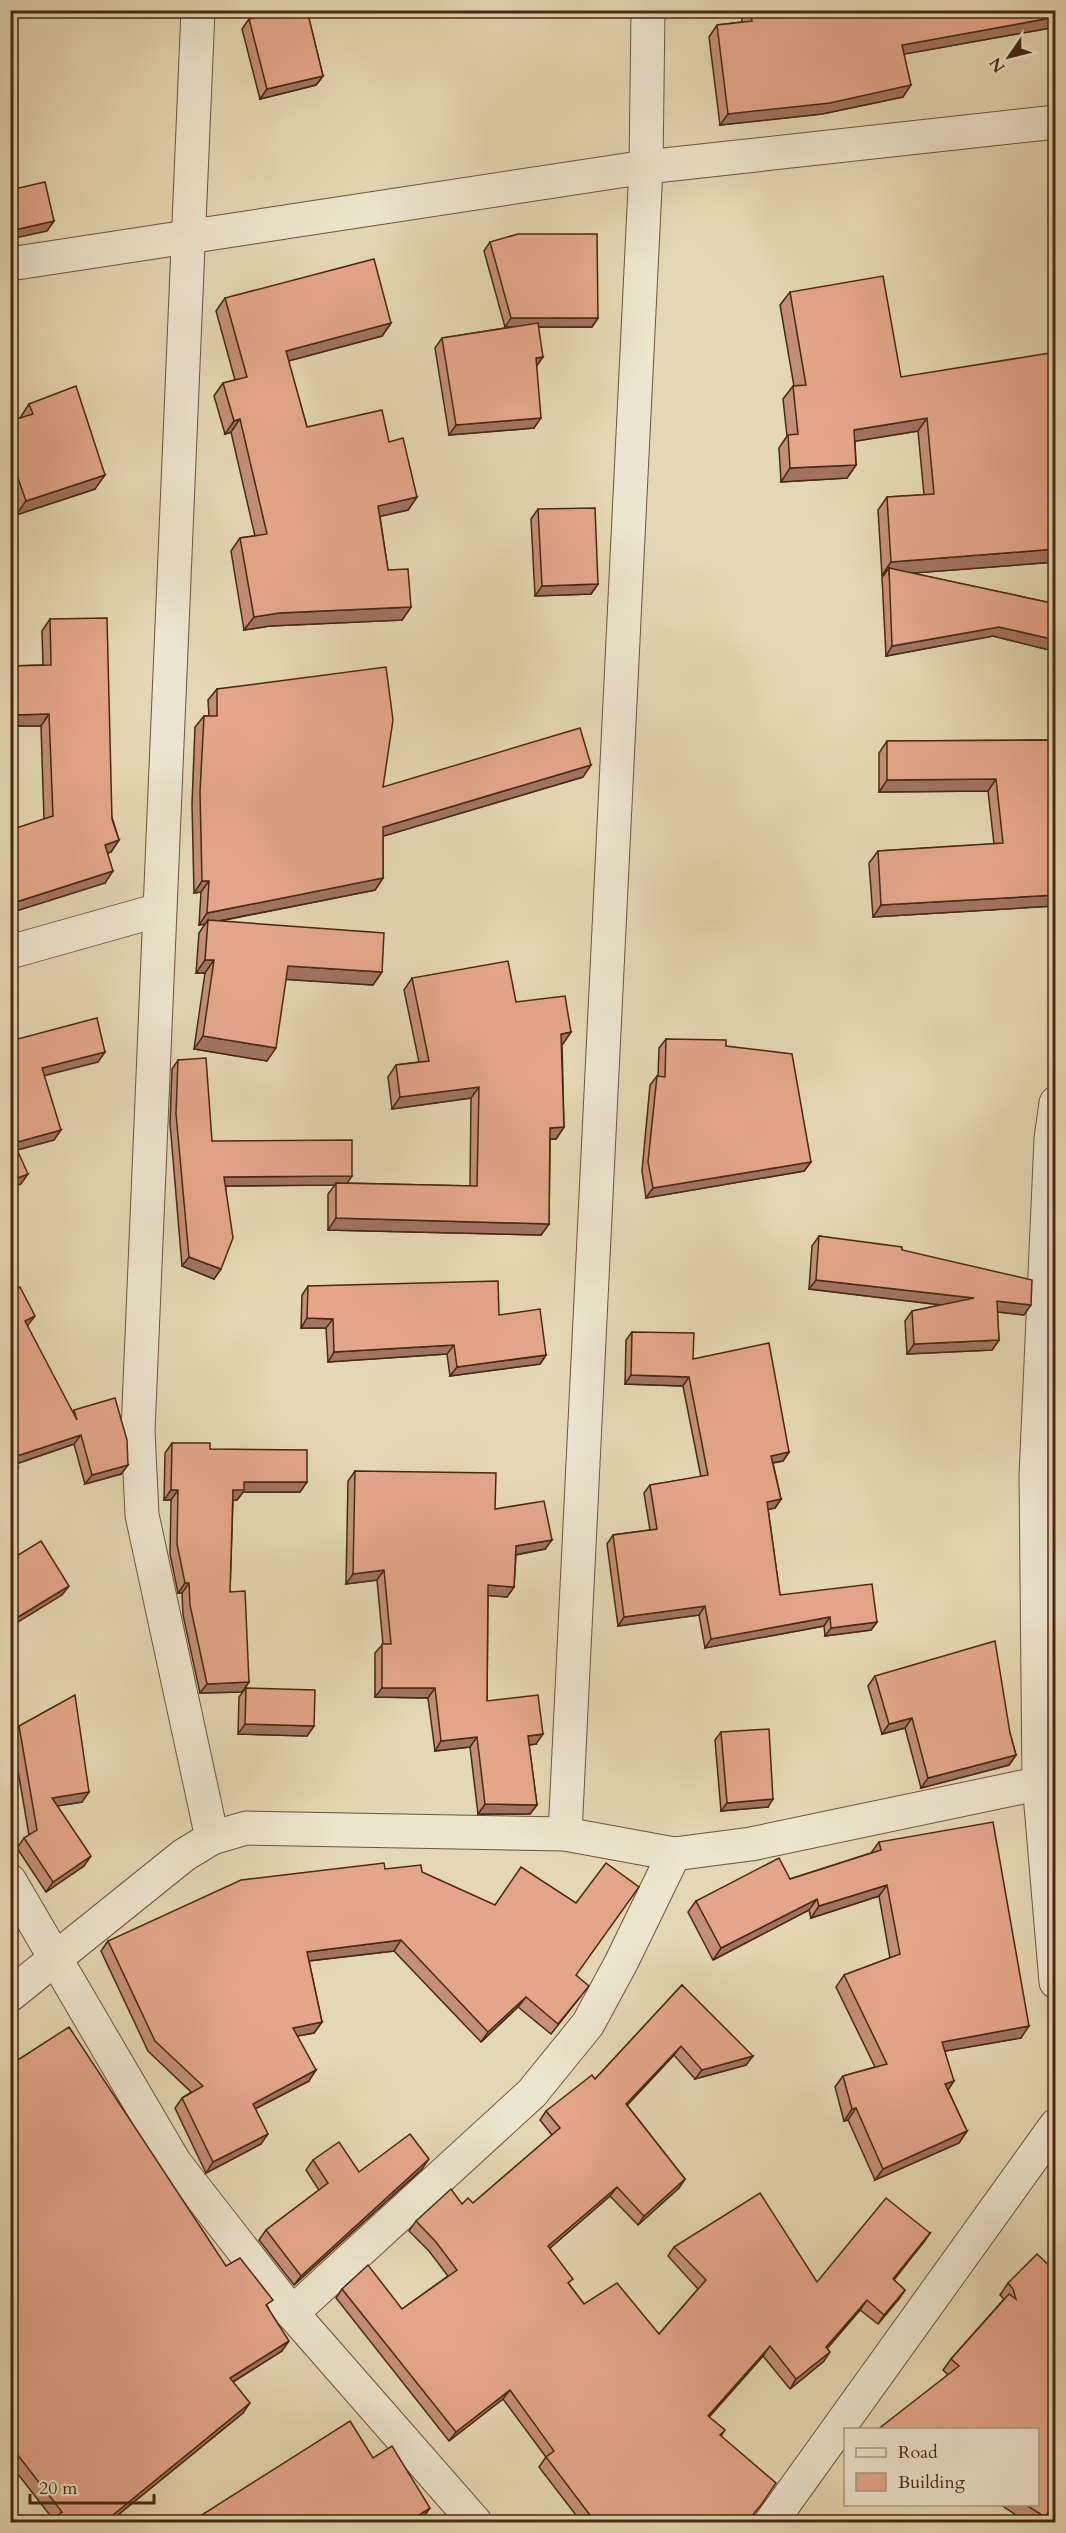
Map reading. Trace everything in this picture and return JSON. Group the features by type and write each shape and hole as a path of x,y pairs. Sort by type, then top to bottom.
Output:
{"street":[{"path":"198,10 138,1431 142,1515 212,1838"},
{"path":"565,1834 646,167 648,10"},
{"path":"10,264 646,167 1056,122"},
{"path":"10,952 159,910"},
{"path":"1056,1103 1051,1139 1036,1476 1056,1982"},
{"path":"10,1995 184,1856 212,1838 246,1828 565,1834 674,1854 751,1844 1047,1781"},
{"path":"292,2313 532,2093 588,2024 621,1963 674,1854"},
{"path":"10,1881 175,2163 292,2313 475,2523"},
{"path":"771,2523 1056,2125"}],"building":[{"path":"266,10 307,10 323,76 267,89 249,19 267,15"},
{"path":"750,10 1056,10 1056,17 902,45 911,85 830,103 728,114 717,25 752,21"},
{"path":"45,182 54,221 10,231 10,190"},
{"path":"518,234 597,234 598,318 511,318 490,242"},
{"path":"374,259 391,323 286,351 307,427 382,410 389,442 403,438 417,497 378,506 388,570 408,569 411,607 279,613 254,617 240,538 267,534 240,419 234,421 223,383 247,377 225,298"},
{"path":"883,276 901,377 1056,352 1056,549 891,562 887,497 934,494 927,418 854,430 856,465 790,468 788,435 798,434 793,386 806,385 790,292"},
{"path":"538,323 543,357 536,358 541,418 456,425 442,338"},
{"path":"76,386 105,475 26,501 10,455 10,421 33,414 29,404"},
{"path":"595,508 598,584 542,586 538,509"},
{"path":"889,568 1056,604 1056,640 999,627 892,646"},
{"path":"107,618 112,819 119,840 105,845 113,871 10,904 10,830 53,816 49,714 10,715 10,666 51,665 50,619"},
{"path":"386,667 393,720 383,787 580,728 591,765 383,827 383,878 207,913 209,881 202,881 200,792 204,716 217,716 217,689"},
{"path":"1056,740 1056,895 881,905 878,851 1003,843 996,779 887,780 887,741"},
{"path":"208,920 384,933 382,972 288,966 276,1048 203,1036 214,960 205,960"},
{"path":"508,961 516,1002 565,996 571,1032 561,1034 564,1127 550,1128 549,1224 336,1218 336,1183 477,1186 479,1087 400,1097 396,1065 429,1061 412,978"},
{"path":"97,1018 105,1052 42,1068 61,1130 14,1143 28,1174 10,1181 10,1041"},
{"path":"666,1039 726,1040 726,1046 792,1054 811,1162 653,1188 648,1162 657,1076 665,1077"},
{"path":"206,1058 212,1141 352,1140 352,1176 224,1177 233,1238 221,1269 189,1257 176,1114 178,1060"},
{"path":"819,1236 902,1247 902,1250 1032,1280 1031,1305 997,1301 999,1340 914,1344 912,1311 974,1298 816,1280"},
{"path":"498,1281 499,1315 540,1309 546,1355 457,1367 454,1345 334,1352 333,1319 307,1318 308,1286"},
{"path":"20,1287 35,1316 25,1321 77,1420 74,1410 115,1398 127,1440 128,1465 92,1475 81,1435 14,1457 18,1468 10,1471 10,1292"},
{"path":"632,1332 694,1333 693,1359 769,1343 789,1452 771,1456 781,1499 767,1502 780,1595 872,1584 877,1622 831,1628 830,1617 711,1639 705,1606 624,1617 613,1535 657,1529 650,1485 708,1475 689,1377 631,1375"},
{"path":"172,1443 210,1443 210,1449 307,1450 307,1482 244,1482 244,1490 233,1490 230,1592 245,1591 249,1682 207,1684 190,1605 189,1583 185,1583 177,1544 178,1490 171,1490"},
{"path":"355,1471 496,1473 495,1509 544,1501 552,1540 516,1546 514,1587 488,1585 487,1701 538,1695 543,1734 528,1736 537,1805 485,1804 477,1737 441,1741 435,1688 382,1688 382,1644 391,1644 384,1570 353,1574"},
{"path":"41,1541 69,1586 10,1622 10,1560"},
{"path":"995,1641 1010,1733 1016,1755 928,1778 912,1718 889,1724 875,1676"},
{"path":"246,1688 315,1690 314,1726 245,1724"},
{"path":"75,1695 89,1792 52,1798 91,1856 53,1882 24,1838 37,1830 19,1726"},
{"path":"769,1729 773,1799 727,1803 721,1732"},
{"path":"993,1822 1029,2026 942,2042 954,2081 945,2084 967,2131 883,2169 856,2108 852,2109 843,2076 887,2064 844,1975 900,1954 887,1885 819,1906 817,1899 721,1948 696,1901 779,1858 790,1879 881,1850 879,1842"},
{"path":"384,1863 385,1869 421,1865 422,1872 495,1905 521,1867 576,1903 606,1863 639,1887 576,1975 589,1986 558,2024 526,1997 488,2032 401,1940 307,1952 322,2022 293,2028 316,2070 253,2104 268,2134 213,2162 182,2098 203,2086 155,2041 108,1941 241,1880"},
{"path":"682,1985 753,2056 702,2070 681,2046 626,2104 685,2179 644,2216 617,2187 548,2246 573,2279 568,2283 584,2304 617,2283 659,2334 706,2280 674,2247 760,2193 817,2282 886,2198 930,2233 893,2279 905,2290 884,2315 867,2300 826,2347 830,2352 796,2379 770,2346 708,2416 725,2430 720,2435 776,2483 746,2523 596,2523 546,2457 554,2451 510,2390 456,2432 342,2289 368,2265 402,2309 457,2270 436,2242 416,2221 451,2189 462,2204 468,2198 473,2203 560,2128 546,2111 592,2075 595,2079"},
{"path":"69,2027 226,2266 240,2258 273,2300 266,2305 289,2341 230,2378 250,2403 103,2523 57,2523 54,2518 62,2512 10,2445 10,2065"},
{"path":"410,2134 429,2159 301,2276 266,2230 328,2183 313,2160 339,2142 359,2172"},
{"path":"1037,2254 1056,2272 1056,2502 1045,2517 1028,2506 1039,2506 1039,2428 880,2428 959,2366 951,2359 1009,2294 1016,2299 1008,2283"},
{"path":"350,2421 373,2458 392,2446 430,2508 407,2523 189,2523"}]}
